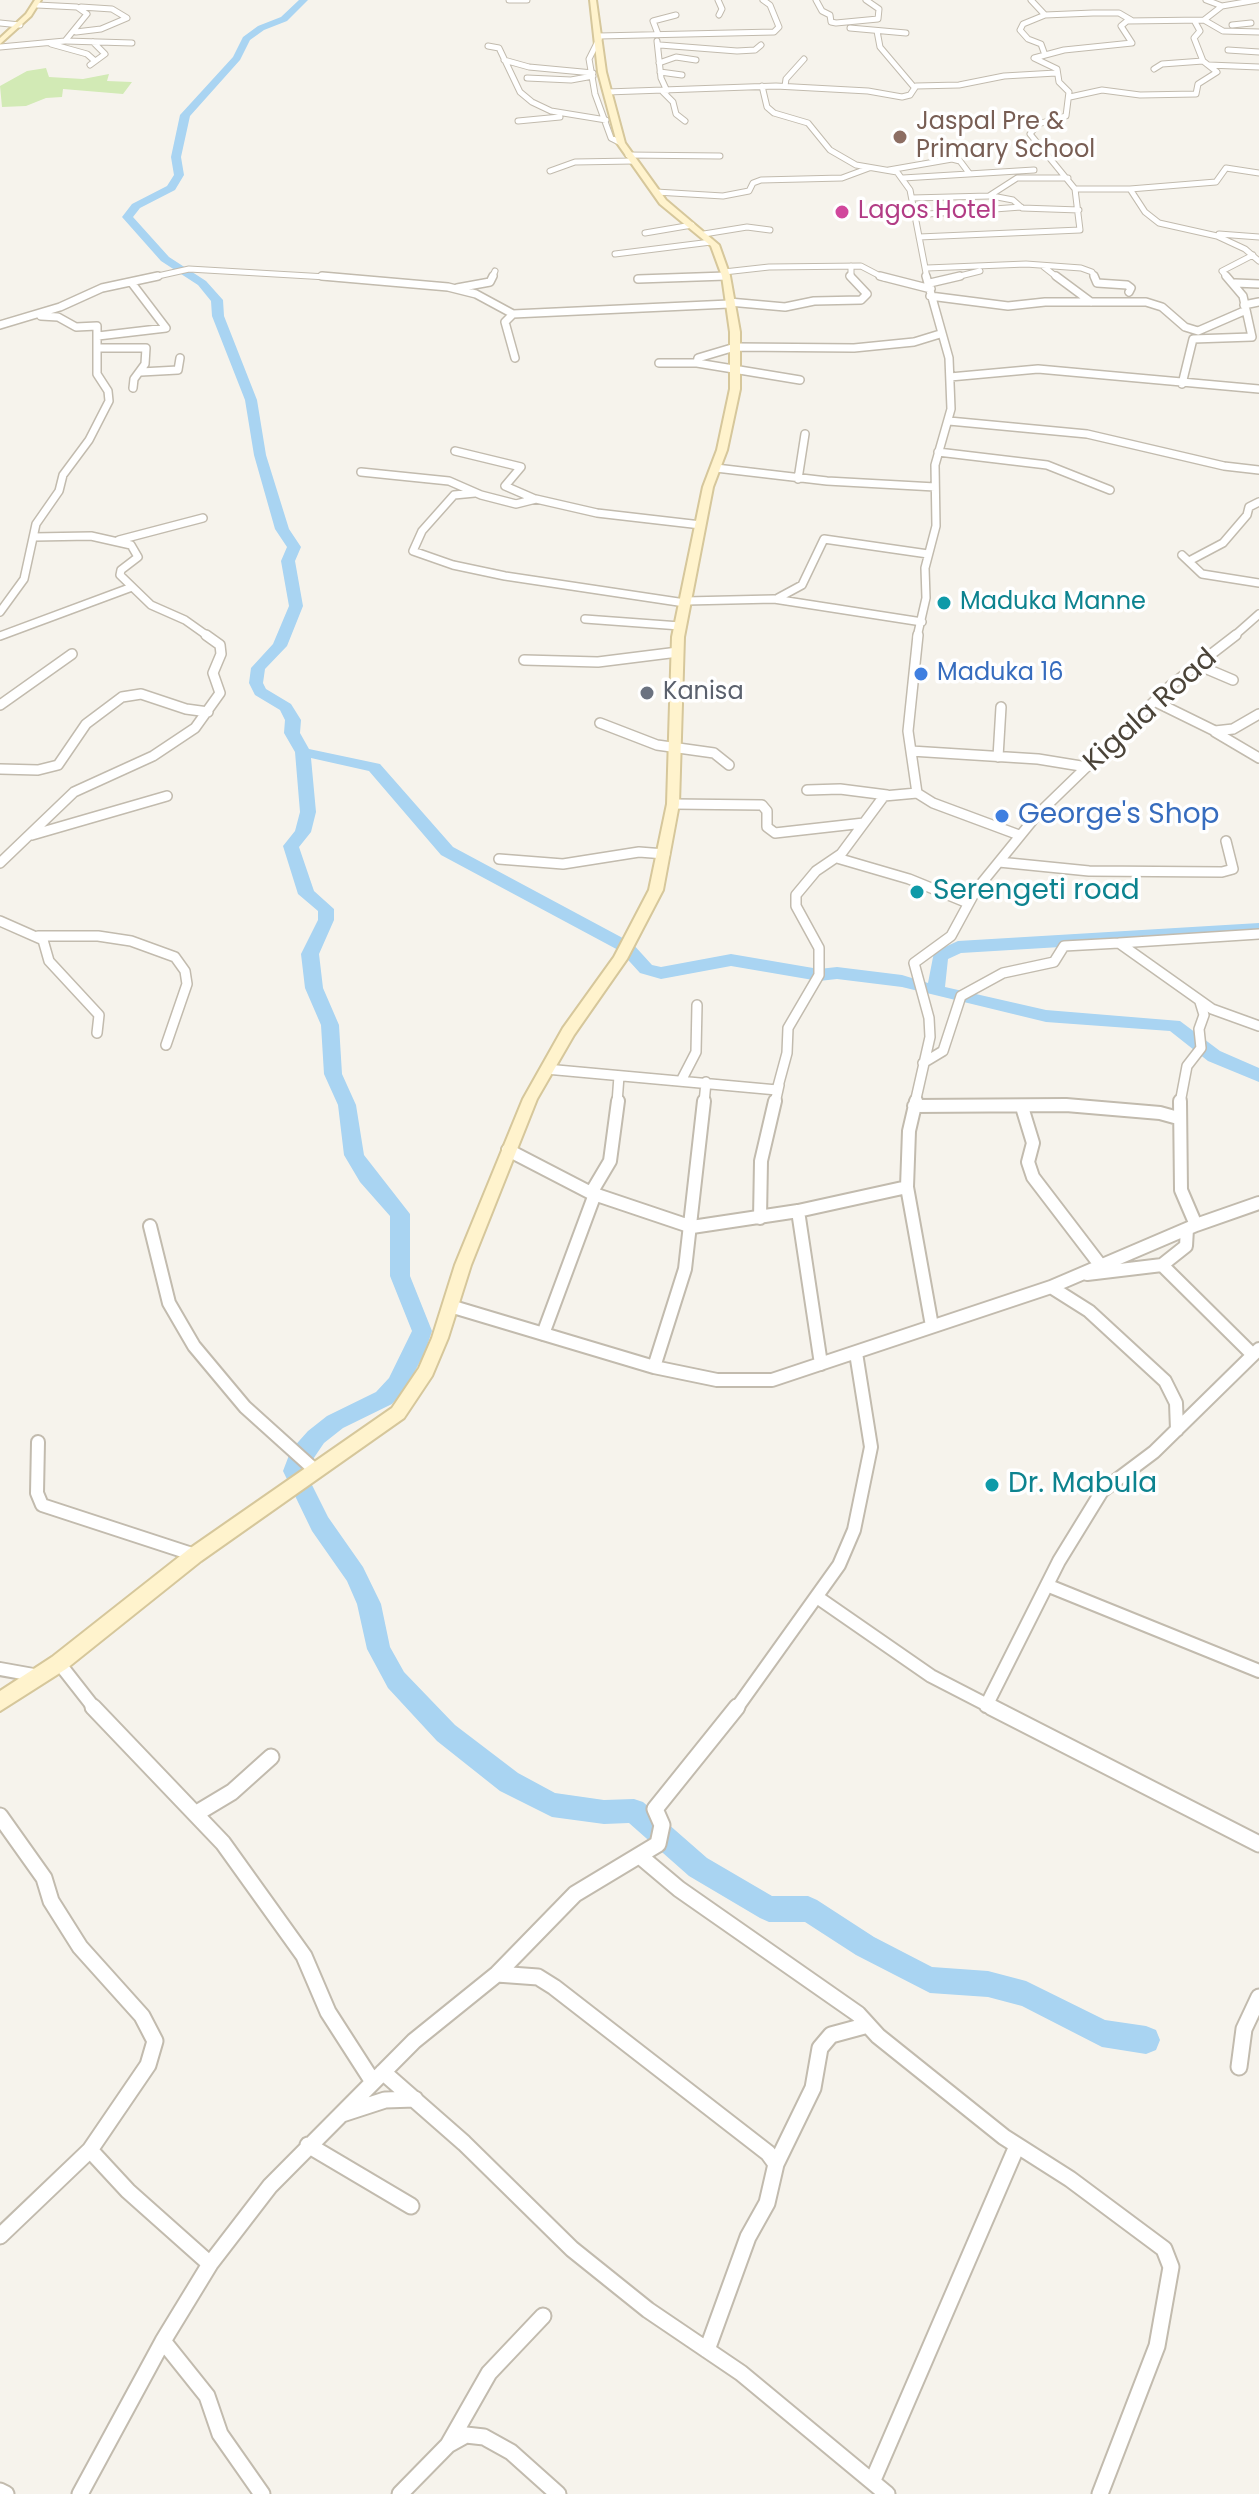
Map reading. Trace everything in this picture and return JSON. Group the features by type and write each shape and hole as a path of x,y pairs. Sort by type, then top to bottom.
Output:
{"street":[{"path":"509,0 527,0"},
{"path":"593,0 607,92 627,153"},
{"path":"718,0 722,9 719,15"},
{"path":"0,1702 59,1663 195,1555 398,1413 426,1371 508,1150 546,1069 620,959 650,907 665,854 673,804 680,626 737,369 725,274 702,234 670,209 627,153 611,138 595,94 589,59 599,38 774,32 779,27 770,5 763,0"},
{"path":"816,0 822,11 830,15 831,22 845,28 906,33"},
{"path":"836,23 878,19 879,9 866,0"},
{"path":"1031,0 1045,15"},
{"path":"1206,0 1222,6 1257,0"},
{"path":"110,9 114,1"},
{"path":"0,42 20,25 38,2 110,9 127,18 101,29 76,32"},
{"path":"1114,5 1119,13 1131,20 1251,23"},
{"path":"1208,21 1222,6"},
{"path":"65,41 76,32 87,14 77,7"},
{"path":"1045,55 1041,44 1028,39 1019,29 1045,15 1119,13"},
{"path":"658,34 653,21 676,15"},
{"path":"919,237 1081,229 1075,189 1030,132 1040,123 1066,116 1070,97 1054,67 1035,60 1045,55 1134,42 1121,26 1131,20"},
{"path":"1208,21 1223,31 1259,32"},
{"path":"1070,97 1109,90 1132,94 1194,94 1199,83 1217,74 1206,63 1194,38 1200,31 1195,22"},
{"path":"0,23 20,25"},
{"path":"877,31 875,34 880,47 913,86"},
{"path":"650,36 660,45 737,51 755,50 761,45"},
{"path":"0,42 132,43"},
{"path":"51,43 69,52 87,54 92,63 105,54 92,42"},
{"path":"660,45 656,49 665,92 685,121"},
{"path":"488,46 499,48 524,96 545,109 605,118"},
{"path":"1228,50 1259,52"},
{"path":"659,63 676,57 696,60"},
{"path":"785,86 786,79 804,59"},
{"path":"504,60 537,68 593,74"},
{"path":"1154,69 1162,64 1206,63 1259,67"},
{"path":"517,86 537,68"},
{"path":"660,72 682,75"},
{"path":"913,86 959,85 1004,76 1056,73"},
{"path":"527,78 571,80 593,74"},
{"path":"762,86 767,107 774,113 808,123 828,149 869,168 889,170 952,159 960,161 969,173"},
{"path":"607,92 785,86 868,91 898,97 910,95 913,86"},
{"path":"518,121 596,117"},
{"path":"550,171 573,162 627,153 720,156"},
{"path":"656,192 723,196 749,191 756,181 842,178 869,168"},
{"path":"889,170 903,178 1057,168"},
{"path":"1075,189 1130,189 1216,182 1226,168 1259,173"},
{"path":"903,178 912,198 940,334 948,354 950,377 949,421 938,452 936,526 928,554 922,622 915,647 916,672 908,731 917,793"},
{"path":"992,196 1017,178 1068,178"},
{"path":"1130,189 1145,212 1159,223 1259,240 1254,256 1222,271 1235,283 1252,335 1249,339 1193,339"},
{"path":"912,198 992,196 1013,200 1021,207"},
{"path":"915,215 1021,207 1079,210"},
{"path":"615,254 747,227 770,230"},
{"path":"645,233 702,234"},
{"path":"1210,234 1254,256"},
{"path":"457,288 513,314 729,303 785,307 814,301 861,300 867,294 850,277 851,266"},
{"path":"927,268 1041,266 1085,269 1093,274 1097,283 1127,285 1131,288 1129,292"},
{"path":"930,290 973,271 1041,266 1091,303"},
{"path":"638,279 725,274 769,267 866,267 890,281 1001,306 1155,304 1195,330 1213,327 1259,302"},
{"path":"0,325 102,288 181,270 316,274 457,288 490,282 495,271"},
{"path":"131,282 166,328 145,336 142,347"},
{"path":"1235,283 1259,284"},
{"path":"785,307 792,295"},
{"path":"513,314 505,322 515,358"},
{"path":"0,612 24,579 36,524 59,491 63,475 89,440 109,401 108,391 97,374 96,325 76,327 55,316 34,315"},
{"path":"1182,384 1195,330"},
{"path":"98,336 159,331"},
{"path":"697,363 698,358 735,347 854,348 914,342 940,334"},
{"path":"97,348 142,347 147,351 133,388"},
{"path":"141,372 178,370 180,358"},
{"path":"659,363 697,363 800,380"},
{"path":"950,377 997,370 1038,369 1259,389"},
{"path":"949,421 1087,434 1224,466 1259,470"},
{"path":"798,479 805,434"},
{"path":"455,451 521,467 505,486 536,499 597,513 701,525"},
{"path":"938,452 1047,465 1110,490"},
{"path":"716,468 798,479 935,487"},
{"path":"361,472 449,481 475,493 516,504 536,499"},
{"path":"475,493 454,495 422,531 413,551 453,565 505,576 686,602 774,599 790,595 802,585 824,539 928,554"},
{"path":"1189,561 1223,543 1247,515 1249,507 1259,502"},
{"path":"119,540 203,518"},
{"path":"0,863 74,792 153,756 195,728 220,693 213,673 221,654 220,645 185,620 151,605 132,587 119,572 138,555 131,545 119,540 79,535 34,537"},
{"path":"1182,555 1202,574 1259,583"},
{"path":"0,636 132,587"},
{"path":"774,599 841,612 922,622"},
{"name":"Kigala Road","path":"932,1326 907,1187 914,1106 930,1037 929,1018 914,963 951,936 968,903 1019,835 1170,686 1200,666 1259,614"},
{"path":"585,619 680,626"},
{"path":"1246,625 1259,630"},
{"path":"524,660 598,662 678,652"},
{"path":"0,705 72,654"},
{"path":"1200,666 1233,680"},
{"path":"0,769 38,770 58,765 86,724 122,697 141,694 186,709 208,712"},
{"path":"1156,702 1215,731 1259,758"},
{"path":"998,757 1001,707"},
{"path":"1215,731 1233,729 1259,714"},
{"path":"600,723 675,749 714,753 729,765"},
{"path":"911,751 1038,759 1087,767"},
{"path":"807,790 840,789 887,795 917,793 941,807 1019,835"},
{"path":"760,1218 761,1161 777,1090 816,986 819,948 795,902 806,881 837,858 887,795"},
{"path":"31,835 167,796"},
{"path":"673,804 762,805 767,811 767,827 775,833 864,823"},
{"path":"999,862 1089,871 1228,872 1233,869 1226,841"},
{"path":"499,859 563,864 639,852 665,854"},
{"path":"837,858 892,873 968,903"},
{"path":"0,921 43,940 54,969 78,989 99,1015 97,1033"},
{"path":"923,1063 943,1051 961,996 987,979 1054,962 1064,946 1259,934"},
{"path":"38,936 98,936 131,941 175,957 185,971 187,984 166,1045"},
{"path":"1119,943 1200,1002 1237,1020 1259,1026"},
{"path":"1082,1274 1162,1265 1186,1246 1191,1227 1181,1190 1178,1118 1185,1070 1201,1048 1199,1029 1204,1015 1200,1002"},
{"path":"681,1081 696,1052 697,1005"},
{"path":"546,1069 777,1090"},
{"path":"543,1334 593,1194 610,1161 616,1128 619,1076"},
{"path":"654,1367 685,1269 706,1082"},
{"path":"914,1106 1078,1106 1178,1118"},
{"path":"1022,1107 1033,1143 1029,1168 1101,1266"},
{"path":"508,1150 593,1194 692,1227 798,1211 907,1187"},
{"path":"450,1306 654,1367 717,1380 772,1380 1051,1287 1191,1227 1259,1203"},
{"path":"798,1211 821,1364"},
{"path":"150,1226 169,1303 194,1346 245,1407 316,1471"},
{"path":"986,1706 1059,1561 1102,1491 1177,1430 1256,1352 1162,1265"},
{"path":"1051,1287 1089,1311 1165,1381 1176,1403 1177,1430"},
{"path":"80,2494 163,2341 210,2264 270,2186 414,2041 497,1974 575,1894 614,1868 650,1852 662,1836 655,1809 710,1744 817,1597 839,1565 854,1530 871,1447 856,1353"},
{"path":"38,1442 37,1493 42,1505 195,1555"},
{"path":"1049,1586 1259,1671"},
{"path":"817,1597 931,1676 1259,1844"},
{"path":"59,1663 88,1702 170,1791 197,1813 230,1852 304,1956 328,2012 378,2077 415,2099 572,2249 648,2310 707,2350 887,2494"},
{"path":"0,1669 40,1676"},
{"path":"197,1813 232,1792 271,1757"},
{"path":"0,1816 44,1878 51,1901 80,1947 142,2016 155,2041 148,2065 90,2150 2,2231"},
{"path":"641,1857 679,1889 858,2014 1017,2146 1121,2215 1164,2249 1171,2267 1157,2346 1100,2494"},
{"path":"497,1974 538,1977 554,1987 768,2153 776,2164"},
{"path":"1239,2067 1244,2029 1259,1997"},
{"path":"707,2350 748,2237 767,2203 775,2180 776,2164 813,2088 820,2048 831,2035 868,2025"},
{"path":"337,2116 385,2100 415,2099"},
{"path":"308,2145 411,2206"},
{"path":"873,2480 1017,2146"},
{"path":"90,2150 128,2191 210,2264"},
{"path":"400,2494 448,2445 489,2373 543,2316"},
{"path":"163,2341 207,2396 220,2434 262,2494"},
{"path":"448,2445 466,2435 484,2437 511,2452 558,2494"},
{"path":"0,2491 6,2494"}],"green space":[{"path":"46,68 49,77 83,79 109,74 107,81 132,82 123,94 63,89 62,97 46,98 26,106 2,107 0,86 27,71"}],"waterway":[{"path":"303,752 292,733 293,720 286,707 260,692 256,683 258,668 280,646 296,606 288,561 294,547 282,529 260,455 251,400 218,316 217,300 202,283 165,259 127,217 136,206 171,188 179,175 176,157 185,115 237,58 246,39 261,28 284,19 304,0"},
{"path":"303,752 374,767 447,851 626,947 646,969 661,973 731,960 819,975 837,973 902,981 936,991"},
{"path":"303,752 308,812 303,832 291,846 306,894 326,909 326,920 310,954 314,988 330,1025 333,1074 347,1105 354,1155 367,1177 400,1214 400,1276 422,1331 415,1352 397,1384 384,1398 335,1422 316,1437 299,1457 294,1471 320,1524 355,1574 369,1604 379,1649 396,1680 446,1733 509,1782 552,1805 604,1812 634,1811 698,1867 769,1909 808,1909 865,1946 930,1980 988,1984 1026,1994 1102,2033 1146,2040"},
{"path":"936,991 940,956 958,947 1259,929"},
{"path":"936,991 1046,1016 1174,1025 1214,1056 1259,1075"}],"place":[{"name":"Jaspal Pre & Primary School","path":"900,137"},
{"name":"Lagos Hotel","path":"842,212"},
{"name":"Maduka Manne","path":"944,603"},
{"name":"Maduka 16","path":"921,674"},
{"name":"Kanisa","path":"647,693"},
{"name":"George's Shop","path":"1002,816"},
{"name":"Serengeti road","path":"917,892"},
{"name":"Dr. Mabula","path":"992,1485"}]}
